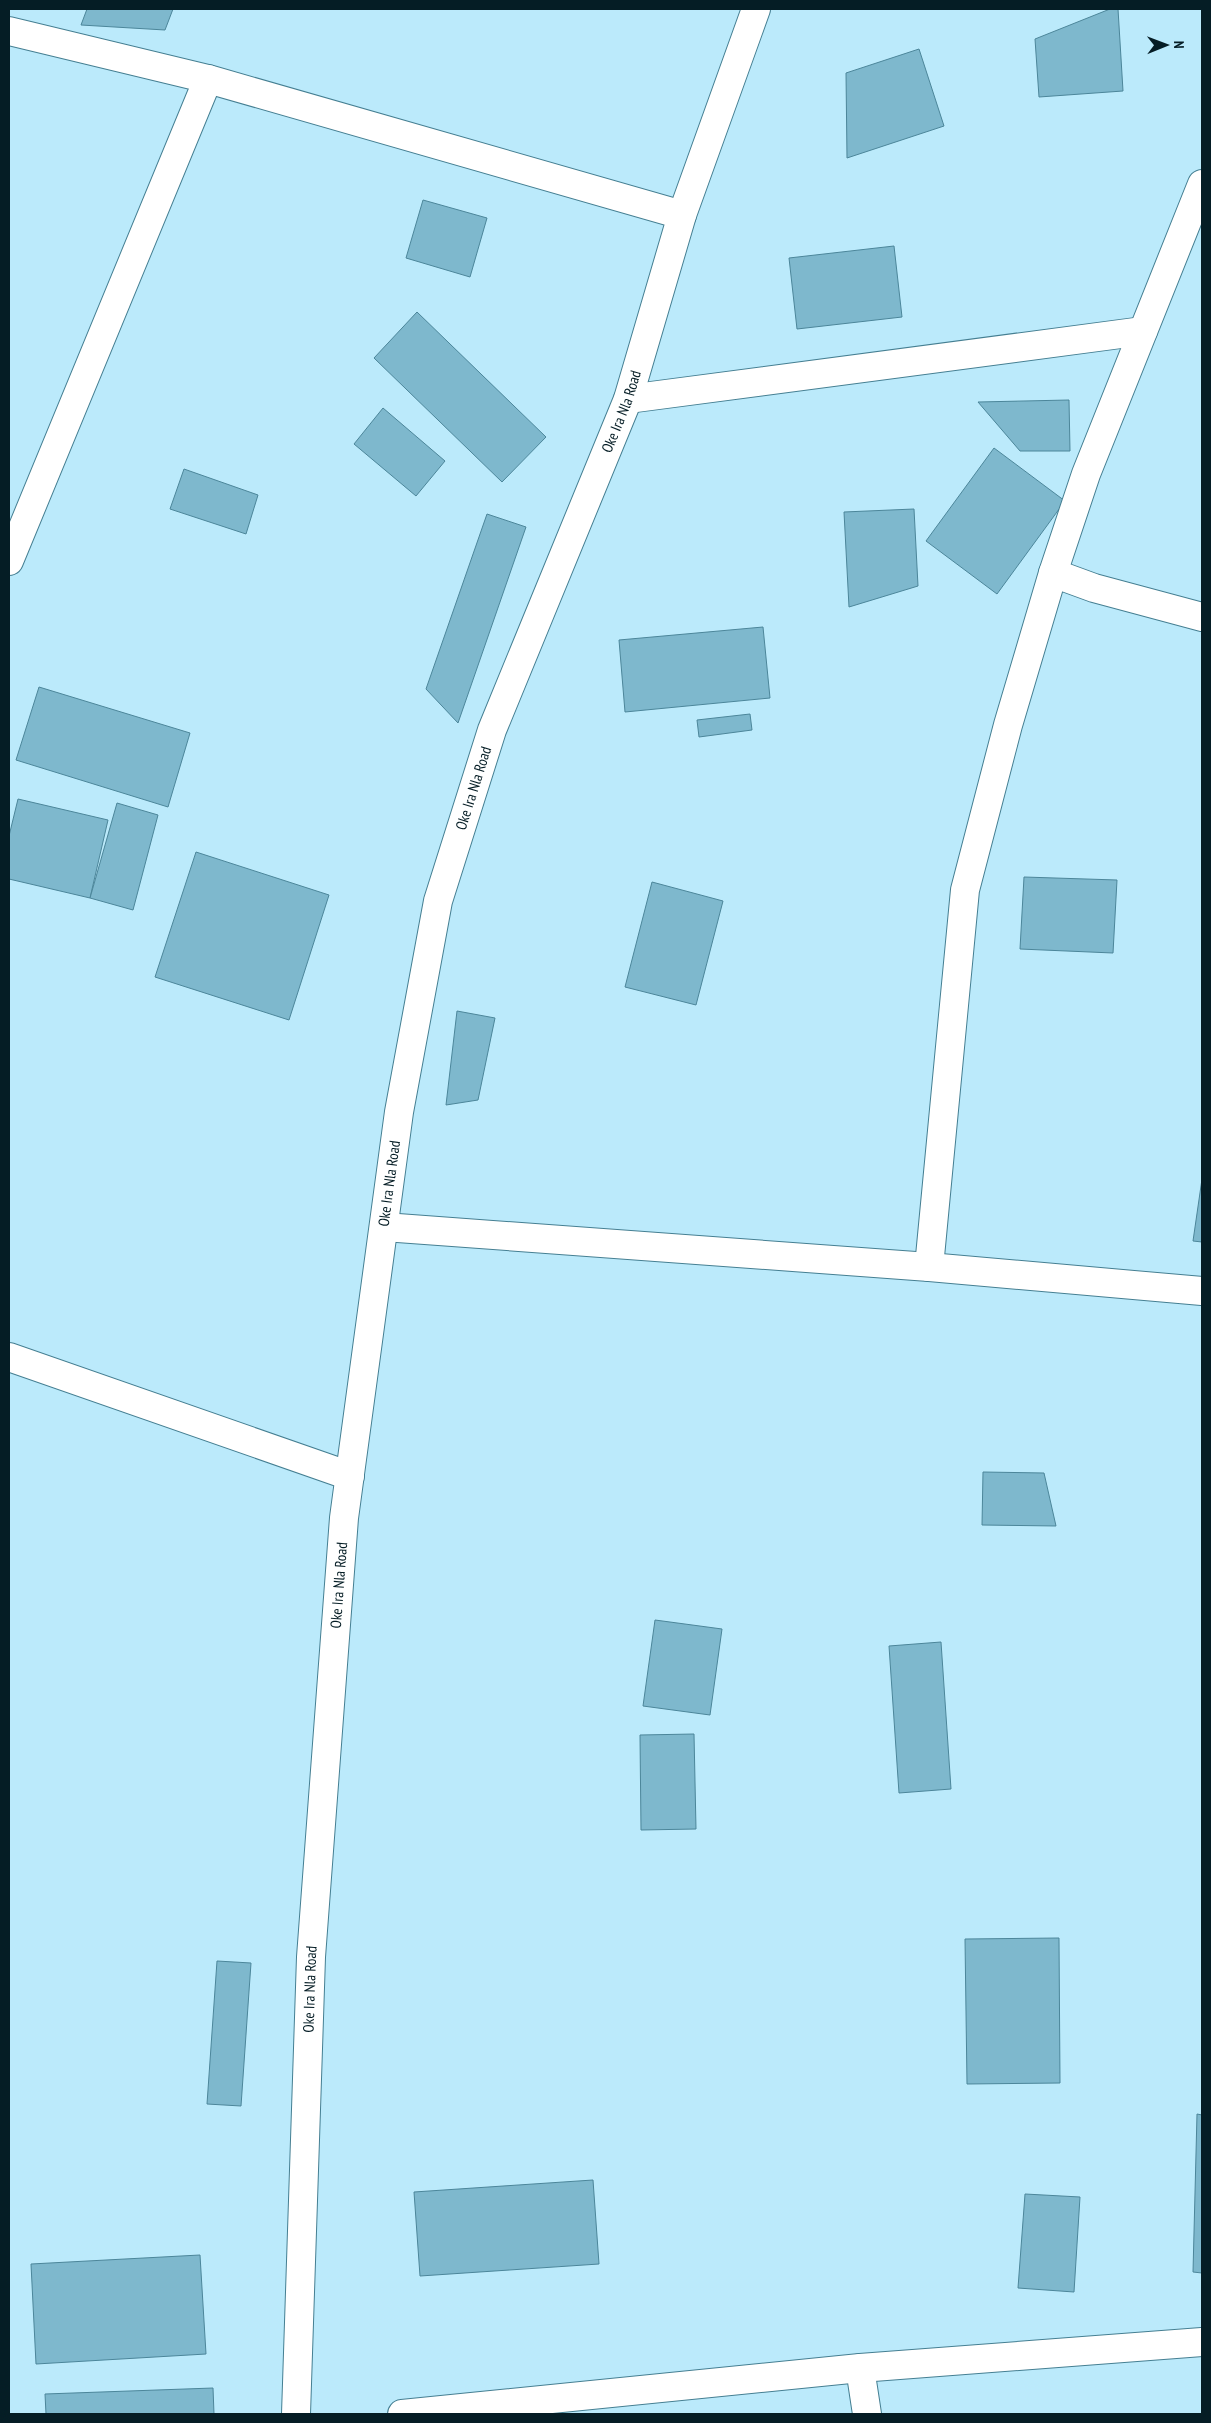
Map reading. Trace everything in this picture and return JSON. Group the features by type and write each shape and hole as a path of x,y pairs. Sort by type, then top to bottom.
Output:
{"street":[{"name":"Oke Ira Nla Road","path":"296,2414 311,1957 344,1518 368,1327 384,1227 399,1112 438,901 492,730 628,399 682,215 756,9"},
{"path":"9,31 208,79 682,215"},
{"path":"9,561 208,79"},
{"path":"929,1267 965,890 1008,725 1053,573 1086,474 1202,184"},
{"path":"628,399 1143,331"},
{"path":"1053,573 1094,588 1202,617"},
{"path":"384,1227 929,1267 1202,1291"},
{"path":"9,1357 350,1476"},
{"path":"402,2414 860,2368 1202,2342"},
{"path":"860,2368 867,2414"}],"building":[{"path":"87,9 173,9 165,30 81,25"},
{"path":"1110,9 1118,9 1123,91 1039,97 1035,39"},
{"path":"919,49 944,126 847,158 846,73"},
{"path":"423,200 487,218 470,277 406,258"},
{"path":"894,246 902,317 797,329 789,258"},
{"path":"417,312 546,437 502,482 374,358"},
{"path":"1069,400 1070,451 1020,451 978,402"},
{"path":"383,408 445,461 416,496 354,444"},
{"path":"994,448 1065,501 997,594 926,541"},
{"path":"184,469 258,495 246,534 170,509"},
{"path":"914,509 918,586 849,607 844,512"},
{"path":"487,514 526,527 458,723 426,689"},
{"path":"763,627 770,698 625,712 619,640"},
{"path":"39,687 190,733 168,807 16,760"},
{"path":"750,714 752,730 699,737 697,720"},
{"path":"18,799 108,820 90,898 9,879 9,836"},
{"path":"117,803 158,815 133,910 90,898"},
{"path":"196,852 329,895 289,1020 155,977"},
{"path":"1024,877 1117,880 1113,953 1020,949"},
{"path":"652,882 723,901 696,1005 625,987"},
{"path":"457,1011 495,1018 478,1100 446,1105"},
{"path":"1202,1179 1202,1242 1193,1241"},
{"path":"983,1472 1044,1473 1056,1526 982,1525"},
{"path":"655,1620 722,1629 710,1715 643,1706"},
{"path":"941,1642 951,1789 899,1793 889,1646"},
{"path":"694,1734 696,1829 641,1830 640,1735"},
{"path":"1059,1938 1060,2083 967,2084 965,1939"},
{"path":"217,1961 251,1963 241,2106 207,2104"},
{"path":"1197,2114 1202,2115 1202,2273 1193,2272"},
{"path":"593,2180 599,2264 420,2276 414,2192"},
{"path":"1025,2194 1080,2197 1074,2292 1018,2288"},
{"path":"200,2255 206,2354 36,2364 31,2264"},
{"path":"213,2388 214,2414 46,2414 45,2394"}]}
